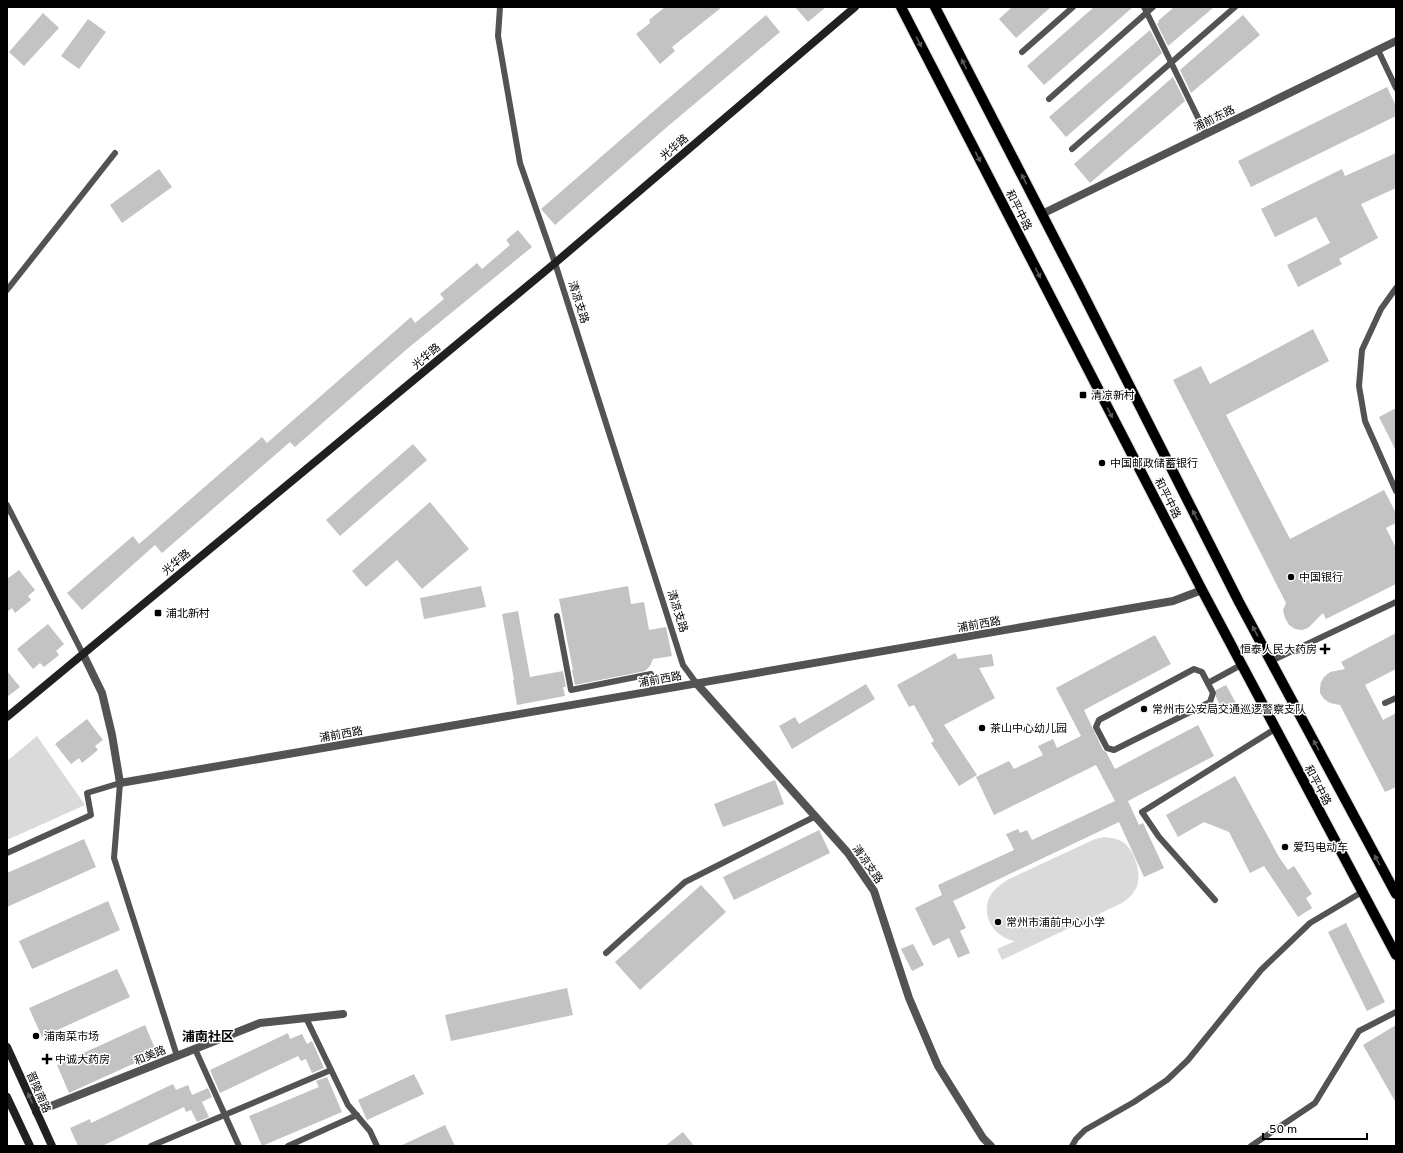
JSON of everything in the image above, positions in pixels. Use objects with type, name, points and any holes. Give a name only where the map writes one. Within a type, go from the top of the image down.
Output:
[{"type":"main road","name":"光华路","points":[[7,717],[555,263],[855,7]]},
{"type":"main road","name":"和平中路","points":[[901,7],[1241,665],[1396,956]]},
{"type":"main road","name":"和平中路","points":[[935,7],[1236,594],[1396,894]]},
{"type":"main road","name":"晋陵南路","points":[[7,1047],[52,1146]]},
{"type":"main road","points":[[7,1097],[30,1146]]},
{"type":"street","name":"浦前东路","points":[[1042,214],[1396,41]]},
{"type":"street","name":"浦前西路","points":[[120,784],[1173,602],[1202,590]]},
{"type":"street","points":[[83,654],[102,694],[112,735],[120,784]]},
{"type":"street","name":"清凉支路","points":[[697,684],[848,853],[874,891],[909,998],[938,1066],[983,1138],[991,1146]]},
{"type":"street","name":"和美路","points":[[36,1112],[260,1023],[343,1014]]},
{"type":"lane","name":"清凉支路","points":[[500,7],[498,36],[520,163],[555,263],[684,665],[697,684]]},
{"type":"lane","points":[[1022,52],[1073,7]]},
{"type":"lane","points":[[1049,99],[1145,10],[1153,7]]},
{"type":"lane","points":[[1072,149],[1236,7]]},
{"type":"lane","points":[[1145,10],[1206,134]]},
{"type":"lane","points":[[1378,50],[1396,88]]},
{"type":"lane","points":[[7,290],[115,153]]},
{"type":"lane","points":[[1396,288],[1381,309],[1362,350],[1359,386],[1365,421],[1396,491]]},
{"type":"lane","points":[[7,504],[83,654]]},
{"type":"lane","points":[[1271,661],[1396,602]]},
{"type":"lane","points":[[557,616],[571,690],[650,674],[653,691]]},
{"type":"lane","points":[[1208,683],[1241,665]]},
{"type":"lane","points":[[1194,669],[1202,672],[1208,683],[1213,693],[1210,702],[1114,750],[1107,748],[1096,727],[1099,720],[1194,669]]},
{"type":"lane","points":[[1385,703],[1396,698]]},
{"type":"lane","points":[[1215,900],[1159,837],[1142,812],[1275,729]]},
{"type":"lane","points":[[7,853],[91,815],[87,793],[120,784],[114,858],[177,1056]]},
{"type":"lane","points":[[606,953],[685,882],[816,816]]},
{"type":"lane","points":[[1072,1146],[1076,1138],[1085,1130],[1134,1102],[1167,1080],[1188,1060],[1261,970],[1310,923],[1362,892]]},
{"type":"lane","points":[[1250,1146],[1315,1103],[1359,1031],[1396,1012]]},
{"type":"lane","points":[[306,1018],[348,1105],[370,1131],[377,1146]]},
{"type":"lane","points":[[194,1049],[239,1146]]},
{"type":"lane","points":[[151,1146],[331,1070]]},
{"type":"lane","points":[[288,1146],[357,1115]]},
{"type":"shaded area","points":[[37,736],[85,805],[7,840],[7,761]]},
{"type":"shaded area","points":[[1105,837],[1121,841],[1126,844],[1134,856],[1138,870],[1138,884],[1132,894],[1122,903],[1002,960],[997,949],[1015,941],[1002,936],[996,931],[989,920],[987,905],[989,898],[993,893],[1007,880],[1095,839]]},
{"type":"building","points":[[665,7],[722,7],[672,47],[675,51],[660,64],[636,34],[650,23],[649,20]]},
{"type":"building","points":[[795,7],[826,7],[808,22]]},
{"type":"building","points":[[1012,7],[1051,7],[1016,38],[999,19]]},
{"type":"building","points":[[1094,7],[1133,7],[1044,85],[1027,66]]},
{"type":"building","points":[[1174,7],[1214,7],[1168,46],[1157,24],[1159,22],[1158,21]]},
{"type":"building","points":[[43,13],[59,28],[24,66],[9,52]]},
{"type":"building","points":[[766,15],[780,32],[667,127],[555,225],[541,209]]},
{"type":"building","points":[[1243,15],[1260,35],[1191,93],[1180,70]]},
{"type":"building","points":[[88,19],[106,32],[79,69],[61,56]]},
{"type":"building","points":[[1150,30],[1162,53],[1066,137],[1049,117]]},
{"type":"building","points":[[1173,77],[1185,101],[1090,183],[1074,164]]},
{"type":"building","points":[[1387,87],[1396,106],[1396,116],[1251,187],[1238,161]]},
{"type":"building","points":[[1396,153],[1396,188],[1361,204],[1378,238],[1339,259],[1342,264],[1298,287],[1287,265],[1330,243],[1316,217],[1275,237],[1261,209],[1342,169],[1345,176]]},
{"type":"building","points":[[159,169],[172,187],[122,223],[110,205]]},
{"type":"building","points":[[518,230],[532,247],[407,349],[295,447],[290,442],[162,553],[155,545],[82,610],[67,593],[133,536],[139,544],[262,437],[267,443],[411,317],[415,323],[444,299],[440,294],[477,263],[482,269],[510,245],[506,240]]},
{"type":"building","points":[[1313,329],[1329,361],[1226,415],[1290,539],[1384,490],[1396,513],[1396,523],[1386,528],[1396,548],[1396,584],[1326,619],[1323,613],[1308,628],[1302,630],[1295,629],[1289,625],[1285,618],[1283,610],[1286,603],[1173,380],[1201,366],[1210,384]]},
{"type":"building","points":[[1396,408],[1396,451],[1379,417]]},
{"type":"building","points":[[413,444],[427,460],[340,536],[326,520]]},
{"type":"building","points":[[430,502],[469,549],[422,589],[397,560],[366,587],[352,571]]},
{"type":"building","points":[[19,570],[35,590],[28,596],[31,600],[15,613],[12,608],[7,612],[7,579]]},
{"type":"building","points":[[481,586],[486,607],[424,619],[420,598]]},
{"type":"building","points":[[628,586],[631,604],[644,602],[649,630],[666,627],[672,656],[653,659],[650,666],[645,671],[575,685],[559,599]]},
{"type":"building","points":[[518,611],[530,677],[563,671],[566,687],[563,687],[565,696],[517,705],[502,614]]},
{"type":"building","points":[[48,624],[64,644],[56,651],[59,655],[44,667],[40,663],[33,669],[17,649]]},
{"type":"building","points":[[1396,633],[1396,669],[1365,685],[1383,720],[1396,713],[1396,787],[1385,792],[1340,705],[1330,703],[1324,699],[1320,693],[1320,688],[1324,677],[1330,672],[1345,669],[1341,662]]},
{"type":"building","points":[[1155,635],[1171,664],[1084,710],[1103,750],[1106,752],[1115,769],[1198,725],[1214,756],[1128,801],[1139,825],[1143,823],[1164,868],[1144,877],[1119,822],[953,901],[966,928],[960,931],[970,953],[958,958],[949,938],[933,946],[915,908],[942,895],[938,885],[1014,850],[1006,834],[1018,829],[1020,833],[1027,830],[1032,840],[1115,801],[1096,765],[994,815],[976,777],[1009,761],[1014,769],[1043,755],[1038,746],[1053,739],[1057,748],[1081,736],[1056,688]]},
{"type":"building","points":[[955,653],[958,659],[992,654],[994,666],[979,668],[995,698],[944,725],[977,775],[959,786],[931,743],[934,741],[914,705],[909,707],[897,685]]},
{"type":"building","points":[[7,671],[20,687],[7,697]]},
{"type":"building","points":[[866,684],[875,699],[792,749],[779,726],[795,717],[799,724]]},
{"type":"building","points":[[1226,685],[1237,705],[1224,712],[1216,697],[1216,690]]},
{"type":"building","points":[[87,719],[103,740],[95,746],[98,750],[82,763],[79,758],[71,764],[55,744]]},
{"type":"building","points":[[1235,776],[1279,857],[1288,870],[1294,866],[1312,894],[1306,898],[1312,908],[1298,917],[1264,866],[1250,873],[1229,832],[1204,822],[1178,837],[1166,815]]},
{"type":"building","points":[[775,780],[784,804],[723,827],[714,804]]},
{"type":"building","points":[[819,830],[830,853],[734,900],[723,877]]},
{"type":"building","points":[[84,839],[96,867],[7,907],[7,873]]},
{"type":"building","points":[[701,885],[726,912],[640,990],[615,962]]},
{"type":"building","points":[[108,901],[120,930],[32,969],[19,941]]},
{"type":"building","points":[[1346,923],[1385,1002],[1367,1011],[1328,932]]},
{"type":"building","points":[[913,944],[924,965],[912,971],[901,949]]},
{"type":"building","points":[[117,969],[130,997],[42,1037],[29,1008]]},
{"type":"building","points":[[567,988],[573,1015],[451,1041],[445,1015]]},
{"type":"building","points":[[145,1025],[157,1053],[69,1093],[57,1065]]},
{"type":"building","points":[[1396,1025],[1396,1103],[1363,1045]]},
{"type":"building","points":[[288,1033],[290,1039],[302,1034],[307,1044],[312,1041],[324,1068],[312,1073],[306,1059],[301,1061],[298,1056],[220,1093],[210,1070]]},
{"type":"building","points":[[414,1074],[424,1094],[367,1120],[358,1100]]},
{"type":"building","points":[[327,1077],[342,1112],[262,1146],[249,1116],[319,1087],[316,1081]]},
{"type":"building","points":[[173,1084],[176,1090],[188,1085],[192,1095],[208,1088],[212,1097],[202,1102],[209,1117],[197,1122],[191,1110],[186,1112],[184,1107],[102,1146],[78,1146],[70,1128],[90,1119],[91,1123]]},
{"type":"building","points":[[445,1125],[455,1146],[400,1146]]},
{"type":"building","points":[[683,1132],[694,1146],[665,1146]]},
{"type":"place","name":"清凉新村","points":[[1083,395]]},
{"type":"place","name":"中国邮政储蓄银行","points":[[1102,463]]},
{"type":"place","name":"中国银行","points":[[1291,577]]},
{"type":"place","name":"浦北新村","points":[[158,613]]},
{"type":"place","name":"恒泰人民大药房","points":[[1325,649]]},
{"type":"place","name":"常州市公安局交通巡逻警察支队","points":[[1144,709]]},
{"type":"place","name":"茶山中心幼儿园","points":[[982,728]]},
{"type":"place","name":"爱玛电动车","points":[[1285,847]]},
{"type":"place","name":"常州市浦前中心小学","points":[[998,922]]},
{"type":"place","name":"浦南菜市场","points":[[36,1036]]},
{"type":"place","name":"中诚大药房","points":[[47,1059]]},
{"type":"district","name":"浦南社区","points":[[208,1036]]}]
